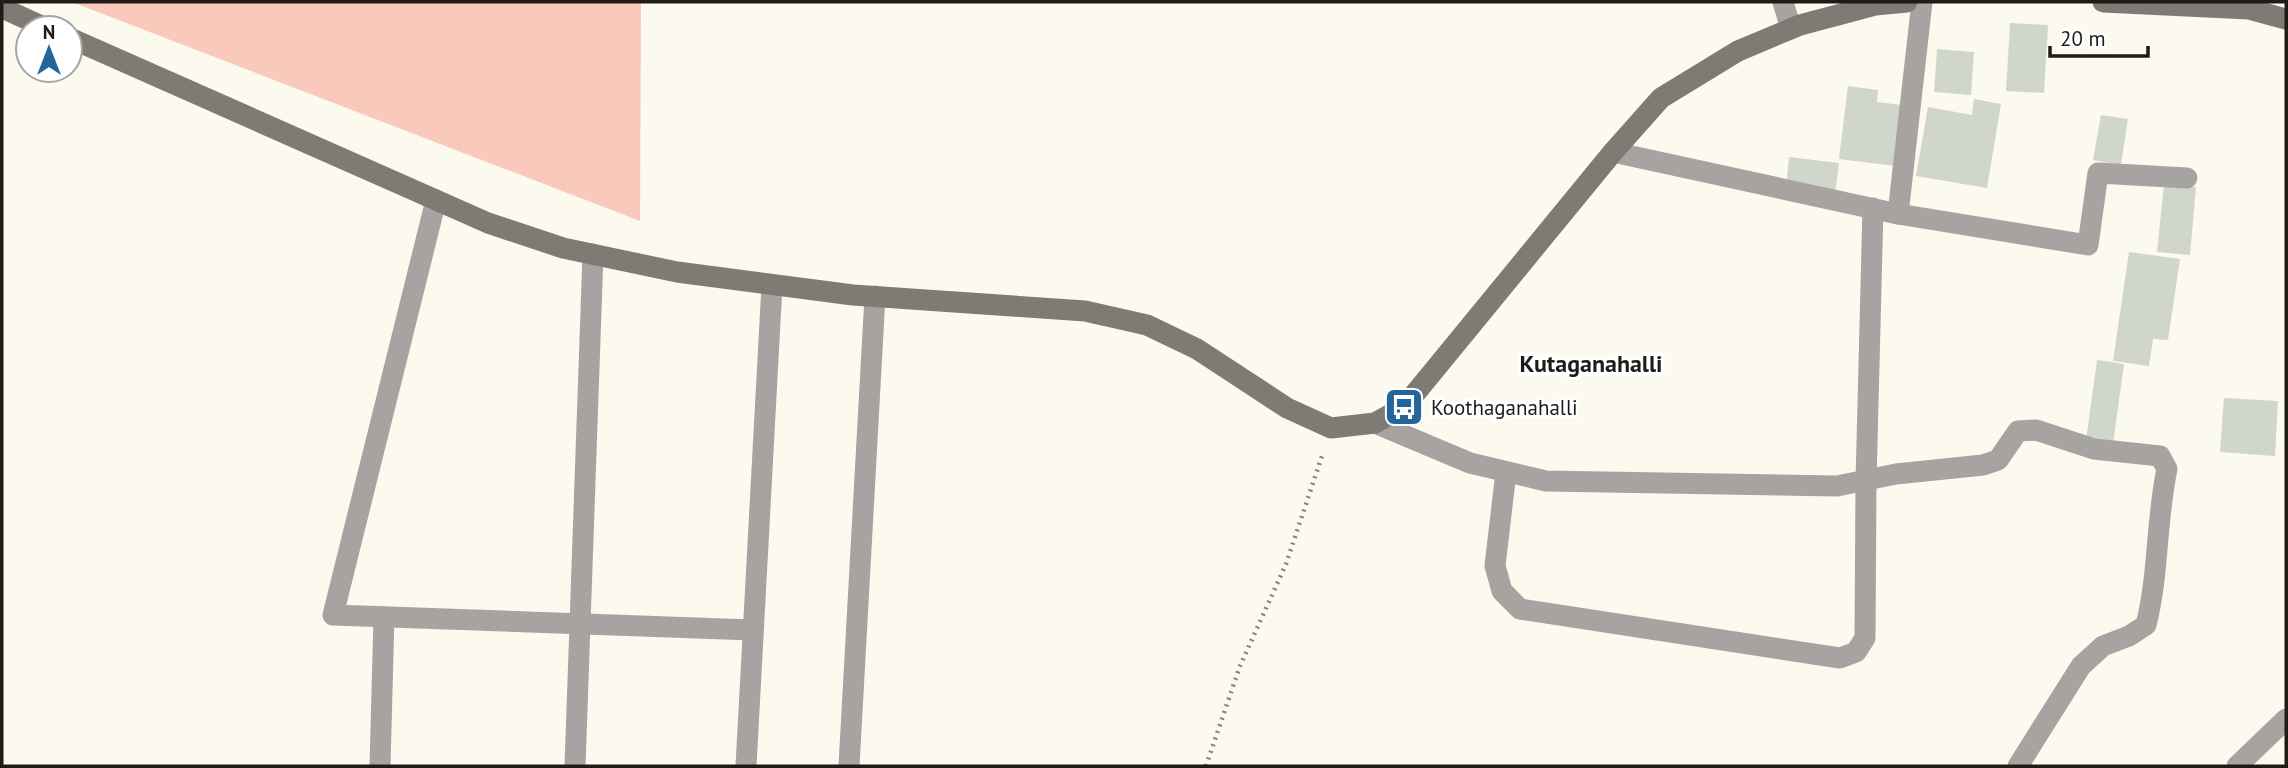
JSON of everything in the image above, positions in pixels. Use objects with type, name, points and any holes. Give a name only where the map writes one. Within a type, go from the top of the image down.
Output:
[{"type":"street","points":[[1783,2],[1791,29]]},
{"type":"street","points":[[84,44],[488,223],[563,248],[677,272],[772,285],[875,296],[1085,311],[1147,325],[1197,349],[1287,408],[1331,428],[1375,423],[1404,407],[1613,152],[1661,98],[1738,51],[1791,29],[1875,5],[1907,2]]},
{"type":"street","points":[[1898,214],[1922,2]]},
{"type":"street","points":[[2103,2],[2249,9],[2286,19]]},
{"type":"street","points":[[1613,152],[1898,214],[2088,245],[2098,173],[2187,178]]},
{"type":"street","points":[[436,200],[333,615],[754,629]]},
{"type":"street","points":[[1506,472],[1495,566],[1502,591],[1520,609],[1840,658],[1856,652],[1865,638],[1873,208]]},
{"type":"street","points":[[575,766],[593,254]]},
{"type":"street","points":[[746,766],[772,285]]},
{"type":"street","points":[[849,766],[875,296]]},
{"type":"street","points":[[1375,423],[1470,463],[1546,481],[1836,486],[1896,474],[1983,465],[1998,460],[2018,431],[2036,430],[2094,449],[2160,456],[2167,469],[2161,497],[2152,602],[2146,625],[2129,636],[2103,646],[2081,666],[2018,766]]},
{"type":"street","points":[[380,766],[384,617]]},
{"type":"street","points":[[2237,766],[2286,719]]},
{"type":"path","points":[[1206,766],[1240,666],[1286,564],[1331,428]]},
{"type":"shaded area","points":[[72,2],[641,2],[640,221]]},
{"type":"building","points":[[2010,23],[2048,25],[2044,93],[2006,91]]},
{"type":"building","points":[[1937,49],[1974,52],[1971,95],[1934,92]]},
{"type":"building","points":[[1848,86],[1878,90],[1877,102],[1902,105],[1895,166],[1839,159]]},
{"type":"building","points":[[1974,99],[2001,104],[1987,188],[1916,176],[1928,107],[1972,115]]},
{"type":"building","points":[[2101,115],[2128,119],[2121,165],[2093,160]]},
{"type":"building","points":[[1789,157],[1839,163],[1835,195],[1786,189]]},
{"type":"building","points":[[2164,184],[2196,187],[2190,255],[2157,252]]},
{"type":"building","points":[[2129,252],[2180,259],[2168,340],[2153,339],[2149,366],[2113,361]]},
{"type":"building","points":[[2097,360],[2124,364],[2113,444],[2086,440]]},
{"type":"building","points":[[2224,398],[2278,401],[2275,456],[2220,452]]},
{"type":"place","name":"Koothaganahalli","points":[[1404,407]]},
{"type":"district","name":"Kutaganahalli","points":[[1591,363]]}]
